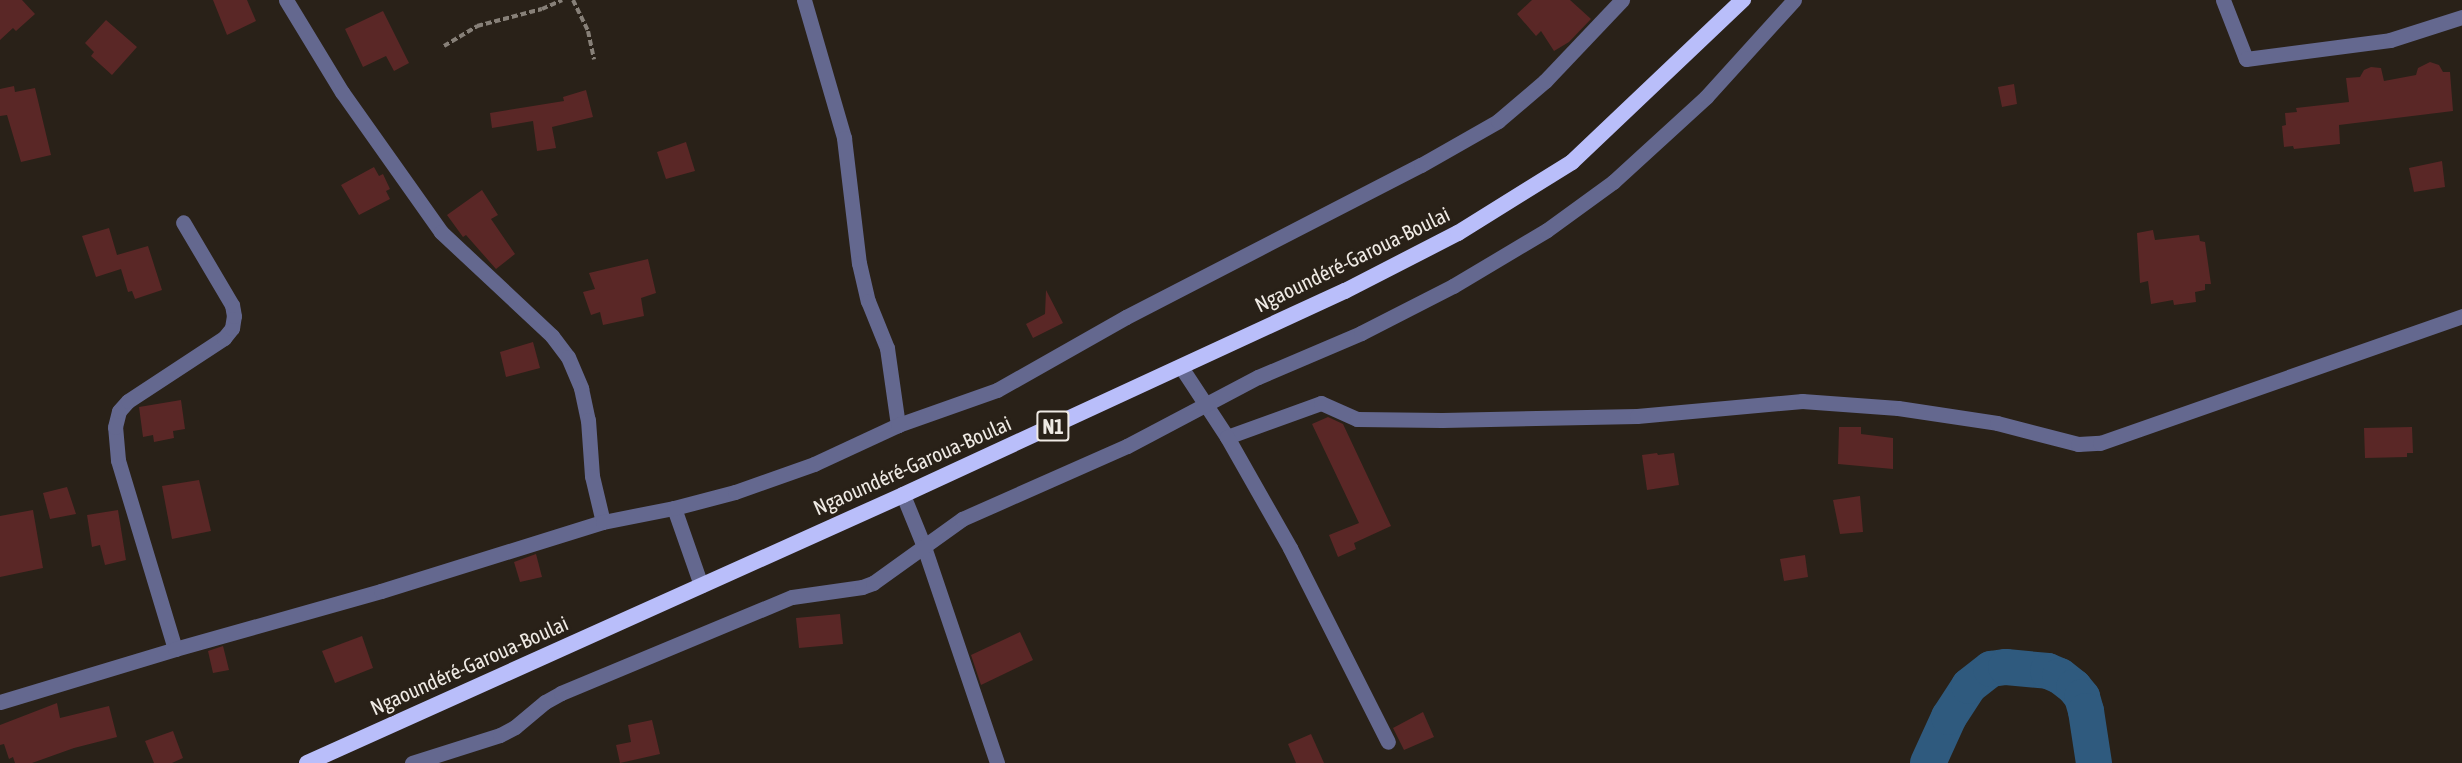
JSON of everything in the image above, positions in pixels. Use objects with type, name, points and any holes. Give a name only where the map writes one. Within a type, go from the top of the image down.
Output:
[{"type":"highway","name":"Ngaoundéré-Garoua-Boulai","points":[[306,763],[903,495],[1345,291],[1458,233],[1572,162],[1743,0]]},
{"type":"street","points":[[286,0],[342,92],[441,232],[552,336],[568,357],[581,388],[592,476],[603,522]]},
{"type":"street","points":[[804,0],[844,138],[859,263],[868,301],[887,348],[898,425]]},
{"type":"street","points":[[0,702],[175,649],[381,591],[603,522],[674,508],[735,492],[814,464],[898,425],[997,390],[1126,317],[1421,165],[1498,121],[1545,81],[1622,0]]},
{"type":"street","points":[[412,763],[500,735],[515,727],[545,702],[561,693],[792,597],[862,587],[873,583],[923,544],[962,519],[1127,446],[1258,377],[1360,333],[1453,286],[1547,230],[1613,182],[1706,97],[1794,0]]},
{"type":"street","points":[[2223,0],[2246,59],[2391,40],[2462,16]]},
{"type":"street","points":[[175,649],[118,460],[115,427],[119,411],[128,400],[224,338],[232,328],[234,316],[232,304],[183,222]]},
{"type":"street","points":[[1227,437],[1321,403],[1357,419],[1442,420],[1637,416],[1802,401],[1898,408],[1997,423],[2078,444],[2100,443],[2462,316]]},
{"type":"street","points":[[1181,367],[1227,437],[1290,548],[1388,742]]},
{"type":"street","points":[[903,495],[923,544],[997,763]]},
{"type":"street","points":[[674,508],[701,585]]},
{"type":"path","points":[[444,46],[477,26],[543,9],[562,0]]},
{"type":"path","points":[[573,0],[588,31],[594,59]]},
{"type":"building","points":[[0,0],[22,0],[35,14],[16,31],[13,28],[0,40]]},
{"type":"building","points":[[213,0],[247,0],[256,21],[227,35]]},
{"type":"building","points":[[1532,0],[1570,0],[1591,19],[1569,42],[1554,51],[1541,31],[1536,36],[1517,14]]},
{"type":"building","points":[[383,11],[409,63],[394,71],[386,56],[363,67],[345,29]]},
{"type":"building","points":[[106,20],[137,47],[112,75],[91,56],[94,52],[85,43]]},
{"type":"building","points":[[2430,62],[2439,65],[2443,72],[2450,72],[2453,111],[2339,125],[2340,144],[2294,149],[2293,146],[2284,147],[2282,126],[2286,125],[2285,113],[2297,112],[2296,108],[2349,102],[2346,78],[2360,77],[2364,70],[2371,67],[2381,68],[2384,81],[2416,75],[2418,68]]},
{"type":"building","points":[[2014,84],[2017,104],[2002,107],[1998,87]]},
{"type":"building","points":[[14,86],[15,92],[35,88],[51,155],[21,162],[7,115],[0,116],[0,89]]},
{"type":"building","points":[[586,90],[593,117],[552,127],[556,148],[537,151],[533,121],[492,128],[490,113],[564,101],[563,97]]},
{"type":"building","points":[[686,142],[695,171],[666,179],[657,152]]},
{"type":"building","points":[[2442,161],[2445,187],[2414,192],[2409,168]]},
{"type":"building","points":[[374,167],[379,176],[383,174],[390,189],[386,191],[390,199],[359,215],[341,185]]},
{"type":"building","points":[[482,190],[498,215],[491,219],[515,254],[496,269],[466,235],[463,237],[447,215]]},
{"type":"building","points":[[109,228],[117,255],[148,246],[162,290],[135,299],[132,291],[128,292],[121,269],[96,277],[82,236]]},
{"type":"building","points":[[2153,230],[2155,240],[2199,235],[2200,241],[2205,242],[2211,284],[2205,284],[2205,290],[2195,292],[2196,302],[2174,305],[2173,300],[2151,304],[2148,281],[2140,283],[2137,233]]},
{"type":"building","points":[[648,259],[656,293],[641,298],[644,316],[603,325],[600,312],[591,315],[583,292],[595,289],[589,273]]},
{"type":"building","points":[[1046,290],[1063,323],[1033,338],[1026,324],[1045,314]]},
{"type":"building","points":[[533,342],[540,368],[506,377],[500,352]]},
{"type":"building","points":[[181,400],[185,429],[173,431],[174,438],[154,442],[153,435],[143,437],[139,407]]},
{"type":"building","points":[[1328,417],[1343,424],[1391,526],[1354,543],[1356,549],[1338,557],[1329,535],[1359,523],[1312,424]]},
{"type":"building","points":[[1839,427],[1861,427],[1861,434],[1893,438],[1893,469],[1838,464]]},
{"type":"building","points":[[2412,427],[2413,453],[2407,453],[2407,457],[2365,458],[2364,428]]},
{"type":"building","points":[[1657,453],[1658,455],[1674,453],[1679,485],[1647,490],[1642,455]]},
{"type":"building","points":[[199,480],[211,531],[172,539],[162,486]]},
{"type":"building","points":[[67,487],[76,514],[50,519],[43,493]]},
{"type":"building","points":[[1860,496],[1863,532],[1840,534],[1833,500]]},
{"type":"building","points":[[33,510],[43,568],[0,577],[0,516]]},
{"type":"building","points":[[118,510],[126,560],[105,565],[100,545],[92,547],[87,515]]},
{"type":"building","points":[[536,554],[542,577],[520,582],[514,562]]},
{"type":"building","points":[[1805,555],[1808,577],[1784,581],[1780,559]]},
{"type":"building","points":[[840,614],[843,644],[799,648],[796,618]]},
{"type":"building","points":[[1020,632],[1033,660],[981,685],[971,655]]},
{"type":"building","points":[[362,636],[373,668],[335,683],[322,651]]},
{"type":"building","points":[[223,646],[229,670],[213,673],[208,651]]},
{"type":"building","points":[[57,703],[60,718],[109,706],[117,737],[74,748],[32,763],[15,763],[13,757],[9,759],[4,744],[0,745],[0,725]]},
{"type":"building","points":[[1423,712],[1434,737],[1404,750],[1393,728]]},
{"type":"building","points":[[652,720],[660,754],[620,763],[616,745],[631,742],[628,725]]},
{"type":"building","points":[[173,731],[183,758],[172,763],[154,763],[145,741]]},
{"type":"building","points":[[1311,734],[1324,763],[1296,763],[1288,744]]},
{"type":"waterway","points":[[1928,763],[1949,717],[1969,686],[1991,669],[2006,667],[2048,671],[2060,676],[2074,687],[2082,697],[2086,711],[2094,763]]}]
